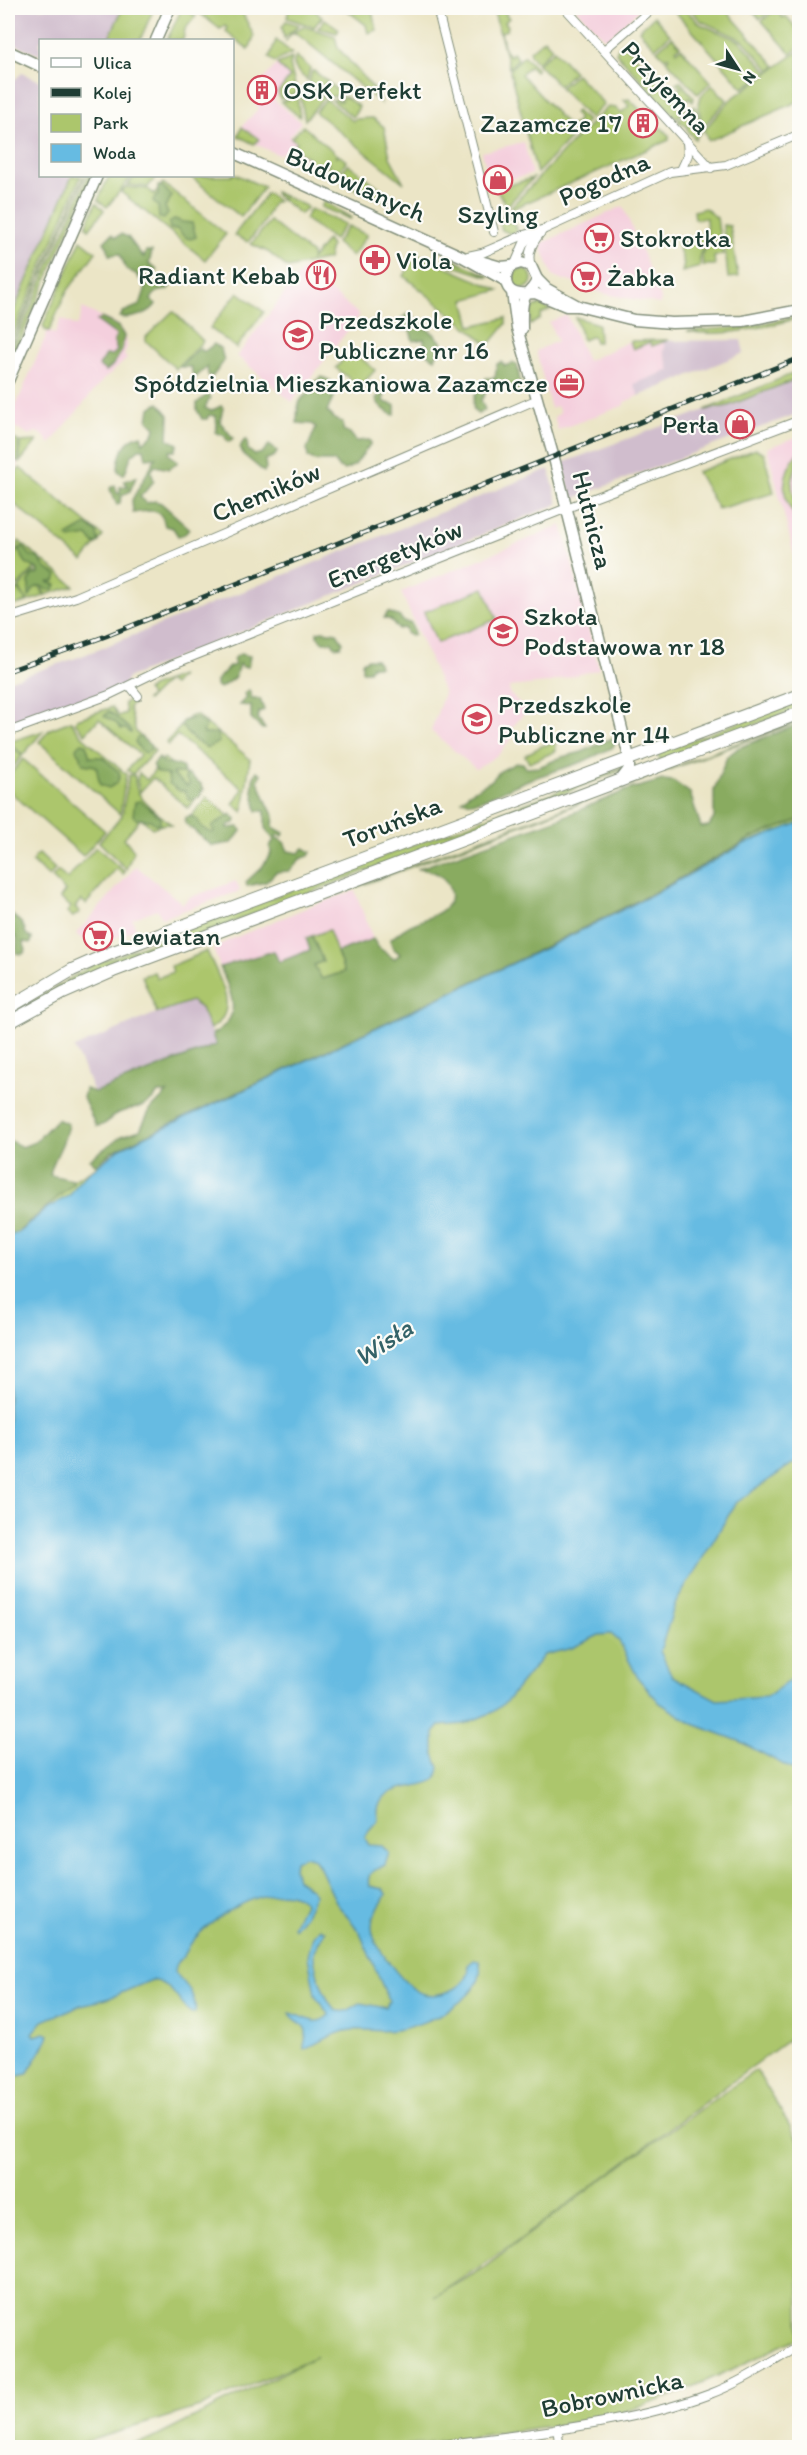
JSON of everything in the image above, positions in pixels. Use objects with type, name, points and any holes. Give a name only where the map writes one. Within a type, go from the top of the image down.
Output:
[{"type":"main road","name":"Toruńska","points":[[8,1008],[72,970],[113,952],[800,695]]},
{"type":"main road","name":"Toruńska","points":[[8,1023],[63,993],[113,972],[800,713]]},
{"type":"street","points":[[156,39],[170,8]]},
{"type":"street","points":[[437,8],[494,232]]},
{"type":"street","name":"Przyjemna","points":[[565,8],[711,168]]},
{"type":"street","points":[[604,50],[653,8]]},
{"type":"street","points":[[8,51],[39,66]]},
{"type":"street","name":"Pogodna","points":[[461,256],[475,256],[545,229],[658,177],[681,170],[711,168],[737,161],[800,134]]},
{"type":"street","name":"Pogodna","points":[[681,170],[688,155],[687,141]]},
{"type":"street","name":"Budowlanych","points":[[234,153],[461,256],[506,281]]},
{"type":"street","points":[[8,381],[97,177]]},
{"type":"street","name":"Pogodna","points":[[531,266],[529,258],[532,244],[545,229]]},
{"type":"street","points":[[533,233],[524,243],[507,272],[506,281],[512,292],[536,293],[566,306],[579,306]]},
{"type":"street","name":"Budowlanych","points":[[461,256],[501,267],[513,265]]},
{"type":"street","points":[[513,265],[525,263],[531,266],[537,279],[547,289],[579,306],[634,320],[688,324],[743,321],[800,310]]},
{"type":"street","points":[[528,293],[534,287],[537,279]]},
{"type":"street","name":"Hutnicza","points":[[512,292],[517,328],[522,338],[567,508],[630,757]]},
{"type":"street","name":"Hutnicza","points":[[522,338],[523,303],[528,293]]},
{"type":"street","name":"Chemików","points":[[8,618],[85,593],[538,399]]},
{"type":"street","name":"Energetyków","points":[[8,732],[109,695],[171,665],[567,508],[800,420]]},
{"type":"street","points":[[130,686],[138,696]]},
{"type":"street","points":[[620,781],[629,769],[630,757]]},
{"type":"street","name":"Bobrownicka","points":[[422,2448],[640,2415],[711,2393],[800,2346]]},
{"type":"street","points":[[557,2428],[560,2448]]},
{"type":"shaded area","points":[[8,8],[123,8],[108,39],[39,39],[39,55],[8,41]]},
{"type":"shaded area","points":[[575,8],[641,8],[608,38],[604,38]]},
{"type":"shaded area","points":[[277,64],[291,77],[274,100],[301,122],[290,136],[297,142],[292,148],[309,158],[306,163],[282,152],[279,155],[238,136],[243,125],[259,108],[255,104],[261,82]]},
{"type":"shaded area","points":[[22,73],[39,81],[39,177],[72,177],[8,324],[8,77],[14,80]]},
{"type":"shaded area","points":[[524,142],[532,174],[490,184],[482,152]]},
{"type":"shaded area","points":[[623,206],[661,298],[660,304],[605,294],[553,276],[540,244]]},
{"type":"shaded area","name":"Przedszkole Publiczne nr 16","points":[[303,269],[360,315],[292,402],[237,356]]},
{"type":"shaded area","points":[[82,308],[119,325],[126,338],[127,347],[124,355],[127,359],[103,380],[50,444],[43,435],[36,432],[29,435],[8,424],[48,331],[55,334],[61,319],[77,326]]},
{"type":"shaded area","points":[[567,315],[587,361],[630,341],[633,349],[650,342],[652,346],[663,342],[666,349],[663,350],[670,370],[635,384],[639,396],[624,402],[625,405],[558,430],[554,417],[560,413],[557,406],[551,409],[536,351],[557,341],[549,322]]},
{"type":"shaded area","points":[[741,340],[744,353],[639,396],[634,384],[670,370],[663,350],[665,349],[663,341]]},
{"type":"shaded area","points":[[799,378],[799,413],[572,499],[562,463],[705,410],[728,406]]},
{"type":"shaded area","points":[[799,436],[799,574],[767,448]]},
{"type":"shaded area","points":[[8,454],[18,462],[18,466],[8,478]]},
{"type":"shaded area","points":[[549,469],[558,504],[129,677],[122,687],[8,727],[8,681],[79,657]]},
{"type":"shaded area","name":"Szkoła Podstawowa nr 18","points":[[562,525],[599,669],[547,683],[509,687],[510,694],[527,710],[511,729],[516,733],[499,754],[476,769],[431,731],[444,693],[401,592]]},
{"type":"shaded area","points":[[136,866],[183,904],[188,898],[236,881],[240,891],[162,918],[157,909],[132,919],[136,929],[92,947],[76,934]]},
{"type":"shaded area","points":[[355,891],[373,939],[337,952],[329,930],[306,938],[310,950],[278,962],[273,951],[220,967],[213,949],[227,941],[311,906]]},
{"type":"shaded area","points":[[187,1000],[196,1002],[201,1008],[217,1045],[94,1092],[74,1048]]},
{"type":"green space","points":[[123,8],[154,8],[140,39],[108,39]]},
{"type":"green space","points":[[182,8],[196,16],[185,29],[183,39],[167,39]]},
{"type":"green space","points":[[199,8],[240,8],[254,36],[249,50],[226,31],[225,26],[220,29],[197,11]]},
{"type":"green space","points":[[289,8],[312,8],[322,17],[314,27],[287,18]]},
{"type":"green space","points":[[344,8],[371,8],[377,30],[368,33],[366,25]]},
{"type":"green space","points":[[493,8],[506,8],[506,15],[509,18],[505,22],[508,26],[507,30],[501,32],[505,51],[510,56],[513,53],[518,59],[509,68]]},
{"type":"green space","points":[[672,8],[684,8],[700,24],[740,41],[768,72],[743,88]]},
{"type":"green space","points":[[689,8],[724,8],[776,66],[770,70],[743,40],[701,21]]},
{"type":"green space","points":[[750,8],[774,8],[760,19]]},
{"type":"green space","points":[[777,8],[782,11],[779,14],[783,18],[786,16],[799,31],[799,47],[791,54],[762,21]]},
{"type":"green space","points":[[654,16],[670,35],[655,48],[639,30]]},
{"type":"green space","points":[[325,19],[339,29],[337,33],[318,28]]},
{"type":"green space","points":[[286,21],[299,25],[284,38],[282,27]]},
{"type":"green space","points":[[303,26],[335,36],[338,48],[378,94],[381,103],[296,33],[291,34]]},
{"type":"green space","points":[[672,37],[680,46],[676,49],[677,51],[681,48],[711,82],[698,94],[666,60],[668,56],[665,58],[657,50]]},
{"type":"green space","points":[[544,39],[552,48],[537,63],[530,55],[530,51]]},
{"type":"green space","points":[[276,40],[292,53],[275,62],[269,58]]},
{"type":"green space","points":[[624,43],[671,96],[681,88],[676,83],[680,81],[694,98],[693,102],[689,98],[682,104],[687,110],[676,118],[616,53]]},
{"type":"green space","points":[[554,50],[574,72],[559,86],[538,64]]},
{"type":"green space","points":[[799,51],[799,101],[708,141],[704,130],[730,100]]},
{"type":"green space","points":[[296,56],[310,68],[307,80],[295,67]]},
{"type":"green space","points":[[524,56],[537,69],[535,71],[530,66],[521,74],[569,127],[578,122],[574,113],[576,111],[587,121],[537,173],[510,72],[511,68]]},
{"type":"green space","points":[[292,58],[290,65],[297,93],[280,99],[278,92],[290,77],[277,64]]},
{"type":"green space","points":[[312,71],[328,82],[317,88],[309,82]]},
{"type":"green space","points":[[576,74],[604,104],[590,119],[560,88]]},
{"type":"green space","points":[[330,84],[342,95],[329,97],[320,90]]},
{"type":"green space","points":[[712,85],[727,100],[703,127],[698,104],[701,96]]},
{"type":"green space","points":[[314,90],[324,97],[305,120],[300,95]]},
{"type":"green space","points":[[297,96],[300,117],[281,102]]},
{"type":"green space","points":[[346,97],[359,107],[353,117],[332,100],[341,101],[341,98]]},
{"type":"green space","points":[[326,99],[353,121],[373,118],[384,127],[390,157],[404,183],[315,112]]},
{"type":"green space","points":[[629,99],[652,121],[648,123],[644,118],[638,122],[639,125],[643,127],[653,122],[659,129],[662,128],[669,136],[669,140],[512,209],[511,207],[608,107],[616,108],[621,113],[629,106],[624,100]]},
{"type":"green space","points":[[695,106],[702,130],[695,139],[687,130],[688,127],[678,121]]},
{"type":"green space","points":[[303,126],[338,155],[336,157],[340,156],[346,161],[341,169],[327,169],[329,164],[324,162],[320,170],[306,164],[309,158],[292,148],[297,142],[291,138]]},
{"type":"green space","points":[[242,127],[259,139],[254,144],[238,136]]},
{"type":"green space","points":[[348,164],[391,196],[387,202],[352,187],[356,178],[349,175],[344,184],[342,183],[342,172]]},
{"type":"green space","points":[[234,173],[264,187],[241,217],[191,177],[234,177]]},
{"type":"green space","points":[[72,177],[81,177],[8,345],[8,324]]},
{"type":"green space","points":[[84,177],[85,177],[8,354]]},
{"type":"green space","points":[[88,177],[92,177],[8,369],[8,360]]},
{"type":"green space","points":[[109,177],[131,177],[107,207],[98,200]]},
{"type":"green space","points":[[134,177],[156,177],[148,187],[128,185]]},
{"type":"green space","points":[[533,178],[507,206],[496,189]]},
{"type":"green space","points":[[163,183],[226,234],[205,260],[121,192],[126,187],[148,189],[154,194]]},
{"type":"green space","points":[[158,186],[162,186],[172,196],[165,207],[168,214],[164,219],[159,218],[158,206],[153,200],[158,195]]},
{"type":"green space","points":[[275,192],[306,206],[307,208],[300,214]]},
{"type":"green space","points":[[267,193],[278,201],[273,203],[262,225],[248,242],[234,235]]},
{"type":"green space","points":[[324,201],[351,218],[321,207]]},
{"type":"green space","points":[[96,203],[104,210],[89,229],[86,226]]},
{"type":"green space","points":[[705,208],[717,218],[720,240],[706,243],[700,254],[700,267],[682,272],[684,264],[677,242],[707,237],[706,218],[695,219],[694,211]]},
{"type":"green space","points":[[310,209],[345,224],[334,240],[305,219]]},
{"type":"green space","points":[[507,210],[512,218],[506,220],[507,223],[512,220],[517,230],[511,234],[502,230],[499,220]]},
{"type":"green space","points":[[175,219],[192,223],[196,237],[188,238],[177,229],[170,229],[169,223]]},
{"type":"green space","points":[[270,221],[312,254],[311,260],[327,240],[331,246],[328,259],[288,268],[268,252],[251,244]]},
{"type":"green space","points":[[723,225],[730,226],[738,277],[728,278]]},
{"type":"green space","points":[[348,226],[367,235],[352,257],[336,243]]},
{"type":"green space","points":[[112,234],[116,237],[121,234],[128,237],[144,257],[146,251],[152,251],[149,264],[157,271],[146,277],[151,284],[160,285],[178,277],[182,280],[182,282],[174,282],[167,290],[155,294],[151,300],[156,304],[149,311],[129,318],[120,317],[123,312],[140,305],[146,287],[136,274],[126,269],[120,254],[109,255],[104,242]]},
{"type":"green space","points":[[81,240],[96,252],[66,293],[49,331],[45,330],[43,325]]},
{"type":"green space","points":[[719,243],[723,254],[714,257],[715,265],[703,265],[702,254],[707,245]]},
{"type":"green space","points":[[416,254],[499,290],[464,300],[471,326],[506,318],[506,324],[489,345],[404,276]]},
{"type":"green space","points":[[452,259],[489,276],[451,265]]},
{"type":"green space","points":[[522,269],[529,272],[532,279],[529,286],[522,289],[515,286],[512,279],[515,272]]},
{"type":"green space","points":[[238,292],[264,312],[236,348],[210,328]]},
{"type":"green space","points":[[542,305],[550,310],[541,314],[540,319],[530,325],[531,311],[535,306]]},
{"type":"green space","points":[[173,311],[203,341],[176,369],[146,341],[146,337]]},
{"type":"green space","points":[[408,314],[421,323],[423,328],[432,332],[444,345],[443,350],[437,353],[435,359],[425,352],[424,339],[413,341],[410,330],[399,327],[399,320]]},
{"type":"green space","points":[[799,316],[799,318],[758,328],[729,332],[687,331],[744,327]]},
{"type":"green space","points":[[575,317],[598,324],[599,342],[595,342],[593,336],[583,340]]},
{"type":"green space","points":[[101,318],[118,326],[124,336],[122,351],[106,371],[99,366],[106,355],[112,355],[117,351],[114,341],[116,335],[97,321]]},
{"type":"green space","points":[[668,340],[652,346],[650,342],[633,349],[630,341]]},
{"type":"green space","points":[[214,344],[221,349],[224,361],[212,377],[208,375],[207,367],[196,377],[193,376],[191,367],[180,367],[197,350],[200,348],[201,351],[205,351]]},
{"type":"green space","points":[[351,350],[375,370],[360,387],[336,368]]},
{"type":"green space","points":[[501,362],[505,366],[517,364],[521,386],[517,392],[512,392],[504,383],[490,386],[481,400],[485,410],[478,414],[474,411],[474,397],[486,378],[495,378],[497,364]]},
{"type":"green space","points":[[799,371],[799,378],[728,406],[705,410]]},
{"type":"green space","points":[[322,377],[331,381],[331,388],[336,393],[327,411],[336,420],[343,422],[343,430],[350,433],[356,441],[369,440],[371,443],[355,465],[345,470],[339,468],[334,461],[315,461],[308,458],[307,449],[316,427],[312,424],[297,423],[300,401],[311,392],[313,383]]},
{"type":"green space","points":[[382,392],[385,394],[383,400],[395,405],[395,415],[387,412],[377,401],[376,399]]},
{"type":"green space","points":[[208,394],[210,397],[205,408],[211,411],[221,406],[223,408],[220,422],[233,438],[231,441],[227,441],[225,436],[215,432],[216,416],[209,415],[207,419],[202,419],[197,410],[197,403]]},
{"type":"green space","points":[[159,403],[169,415],[168,439],[178,444],[175,451],[170,451],[169,454],[178,462],[169,469],[155,466],[151,471],[154,481],[140,497],[147,503],[155,501],[161,503],[189,528],[185,534],[178,536],[173,528],[165,526],[157,512],[133,513],[132,500],[156,457],[146,458],[144,449],[139,449],[131,456],[125,473],[123,475],[118,471],[119,459],[126,444],[141,435],[143,443],[154,433],[155,427],[148,420],[150,408]]},
{"type":"green space","points":[[8,437],[18,441],[18,462],[8,454]]},
{"type":"green space","points":[[245,439],[248,450],[255,455],[262,453],[269,445],[277,451],[275,456],[265,460],[264,472],[244,455],[240,447]]},
{"type":"green space","points":[[37,441],[20,462],[20,442]]},
{"type":"green space","points":[[756,449],[764,453],[774,493],[718,509],[697,472]]},
{"type":"green space","points":[[799,451],[792,485],[799,520],[788,503],[784,486],[788,468]]},
{"type":"green space","points":[[20,468],[103,536],[83,561],[8,499],[8,482]]},
{"type":"green space","points":[[136,477],[130,491],[121,497],[117,505],[111,487],[115,485],[117,493],[120,494],[120,487],[128,486],[124,481]]},
{"type":"green space","points":[[86,525],[96,531],[99,542],[94,544],[88,536],[70,539],[67,536]]},
{"type":"green space","points":[[19,541],[42,560],[18,586],[8,578],[8,575]]},
{"type":"green space","points":[[23,546],[30,555],[40,559],[45,568],[57,575],[55,581],[48,582],[56,585],[54,589],[47,590],[42,586],[38,587],[33,589],[29,597],[29,582],[32,575],[39,574],[39,570],[26,563],[18,550]]},
{"type":"green space","points":[[44,561],[74,586],[45,595],[36,569]]},
{"type":"green space","points":[[34,571],[44,596],[28,601],[19,588]]},
{"type":"green space","points":[[484,588],[497,619],[437,643],[424,612]]},
{"type":"green space","points":[[18,589],[27,602],[8,607],[8,601]]},
{"type":"green space","points":[[388,612],[400,617],[404,622],[411,623],[414,634],[411,636],[406,633],[405,628],[398,629],[391,620],[384,618]]},
{"type":"green space","points":[[317,632],[337,633],[343,642],[341,646],[335,647],[332,642],[323,642],[317,636]]},
{"type":"green space","points":[[240,654],[250,656],[248,667],[242,667],[239,664],[235,677],[220,688],[216,686],[216,681],[229,667],[235,665],[233,659]]},
{"type":"green space","points":[[376,659],[380,666],[372,666],[369,671],[362,671],[362,662]]},
{"type":"green space","points":[[181,676],[173,685],[167,681]]},
{"type":"green space","points":[[167,681],[147,701],[146,700],[150,697],[147,691],[151,687]]},
{"type":"green space","points":[[249,690],[252,699],[260,699],[264,710],[259,712],[258,718],[265,729],[251,719],[251,706],[239,705],[247,697],[244,694]]},
{"type":"green space","points":[[133,699],[133,704],[129,707],[136,732],[155,751],[133,774],[127,770],[140,755],[99,719],[85,734],[75,722],[77,719],[112,707],[118,716],[126,713],[124,703]]},
{"type":"green space","points":[[799,700],[799,708],[660,760],[657,753]]},
{"type":"green space","points":[[109,711],[131,730],[131,733],[121,729],[115,722],[104,716]]},
{"type":"green space","points":[[196,715],[250,759],[243,812],[233,804],[243,789],[177,735],[168,745],[166,743],[189,717]]},
{"type":"green space","points":[[196,718],[206,725],[203,732],[205,734],[217,733],[219,742],[208,748],[189,735],[181,725],[183,721]]},
{"type":"green space","points":[[71,721],[81,735],[126,774],[120,814],[39,742],[50,729]]},
{"type":"green space","points":[[795,723],[666,771],[663,771],[780,727]]},
{"type":"green space","points":[[799,724],[799,820],[751,838],[661,889],[527,956],[113,1151],[96,1165],[90,1159],[122,1136],[140,1130],[150,1110],[167,1093],[158,1093],[146,1104],[121,1112],[96,1126],[83,1098],[85,1089],[95,1092],[216,1045],[212,1034],[229,1020],[233,1004],[220,967],[274,951],[279,962],[310,950],[306,938],[312,936],[323,961],[314,965],[322,979],[344,972],[337,952],[373,939],[378,947],[394,959],[400,954],[393,948],[390,940],[407,927],[441,911],[450,901],[451,894],[448,885],[439,874],[417,869],[558,819],[627,790],[663,780],[673,781],[690,793],[701,827],[709,826],[714,818],[714,790],[727,757],[738,748]]},
{"type":"green space","points":[[43,731],[23,755],[9,742]]},
{"type":"green space","points":[[141,737],[151,746],[150,751],[146,753],[141,751],[135,742]]},
{"type":"green space","points":[[612,738],[615,744],[612,748],[582,762],[528,780],[482,800],[471,802],[462,800],[469,793],[491,781],[500,771],[516,763],[523,763],[526,768],[539,767],[562,757],[582,752]]},
{"type":"green space","points":[[555,742],[556,751],[529,763],[525,755]]},
{"type":"green space","points":[[82,743],[86,744],[90,757],[102,757],[119,772],[117,783],[109,788],[100,785],[96,766],[83,764],[77,752],[76,748]]},
{"type":"green space","points":[[8,744],[22,756],[8,772],[8,757],[11,753],[8,750]]},
{"type":"green space","points":[[159,758],[165,764],[178,765],[183,768],[184,773],[173,773],[173,775],[187,786],[190,784],[185,778],[187,774],[201,784],[200,797],[189,800],[185,791],[178,790],[169,783],[168,775],[161,774],[154,768],[153,765]]},
{"type":"green space","points":[[164,758],[204,789],[188,808],[153,778],[140,792],[137,781],[139,773],[147,780]]},
{"type":"green space","points":[[23,759],[105,831],[83,856],[8,790],[8,777]]},
{"type":"green space","points":[[625,766],[621,770],[504,818],[100,973],[8,1016],[94,964]]},
{"type":"green space","points":[[257,771],[261,774],[258,781],[274,816],[273,827],[284,833],[283,836],[275,837],[284,842],[288,851],[299,853],[304,848],[311,852],[309,856],[300,859],[290,871],[276,872],[266,882],[247,886],[246,882],[262,867],[271,853],[270,846],[274,840],[265,828],[265,811],[257,811],[253,781]]},
{"type":"green space","points":[[658,773],[656,775],[333,896],[333,894]]},
{"type":"green space","points":[[129,775],[135,776],[135,784],[142,798],[172,825],[165,824],[152,828],[141,818],[124,838],[134,851],[126,869],[99,842],[122,816]]},
{"type":"green space","points":[[207,797],[230,817],[212,839],[188,820]]},
{"type":"green space","points":[[140,801],[160,817],[160,824],[155,824],[150,820],[136,819],[133,815],[135,802]]},
{"type":"green space","points":[[231,814],[236,820],[235,823],[228,825],[228,828],[239,827],[241,831],[232,843],[212,846],[185,823],[185,818],[190,816],[197,819],[201,827],[212,833],[214,832],[212,826]]},
{"type":"green space","points":[[799,814],[799,2032],[518,2241],[434,2297],[482,2269],[631,2158],[756,2070],[799,2141],[799,2338],[664,2399],[579,2422],[395,2447],[116,2447],[150,2440],[317,2356],[203,2406],[68,2447],[8,2448],[8,1232],[65,1185],[163,1128],[304,1056]]},
{"type":"green space","points":[[96,847],[125,872],[123,874],[116,869],[86,904],[81,900],[75,907],[80,912],[73,917],[67,912],[71,907],[60,898],[65,891],[52,878],[58,871],[67,879]]},
{"type":"green space","points":[[39,854],[55,869],[49,877],[32,862]]},
{"type":"green space","points":[[9,912],[21,923],[26,934],[32,938],[31,943],[23,942],[26,950],[23,954],[16,953],[17,938],[8,929]]},
{"type":"green space","points":[[329,930],[344,972],[322,979],[314,965],[323,961],[312,936]]},
{"type":"green space","points":[[207,951],[225,993],[225,1013],[220,1022],[210,1029],[201,1008],[191,1001],[157,1013],[142,976],[154,972],[157,978],[173,972],[171,966]]},
{"type":"green space","points":[[57,1119],[68,1124],[50,1175],[73,1180],[73,1184],[8,1241],[8,1140],[22,1147],[35,1142]]},
{"type":"water","name":"Wisła","points":[[799,823],[799,1459],[736,1503],[675,1604],[660,1651],[672,1676],[717,1700],[766,1697],[799,1674],[799,1773],[739,1741],[693,1724],[660,1703],[638,1678],[619,1641],[611,1634],[599,1635],[572,1648],[544,1655],[506,1702],[493,1712],[464,1724],[440,1726],[434,1733],[434,1754],[439,1768],[436,1779],[422,1785],[391,1792],[379,1805],[377,1821],[365,1838],[369,1845],[382,1846],[389,1853],[385,1865],[372,1872],[368,1881],[369,1886],[383,1889],[386,1894],[372,1923],[374,1936],[383,1955],[406,1982],[414,1989],[428,1995],[453,1990],[466,1979],[468,1965],[474,1960],[479,1961],[480,1974],[475,1986],[465,1998],[452,2008],[422,2023],[390,2031],[345,2031],[304,2050],[305,2028],[290,2013],[314,2021],[324,2019],[329,2015],[315,1995],[308,1956],[313,1936],[320,1928],[325,1931],[314,1952],[315,1966],[325,1994],[334,2008],[345,2011],[360,2003],[386,2008],[389,2001],[359,1931],[337,1904],[314,1859],[305,1856],[295,1861],[294,1868],[297,1879],[315,1894],[305,1915],[294,1929],[293,1926],[304,1904],[302,1899],[289,1894],[275,1894],[259,1897],[227,1912],[201,1932],[191,1943],[177,1965],[175,1973],[193,1997],[195,2013],[191,2013],[165,1985],[152,1980],[107,1999],[81,2005],[43,2021],[33,2033],[35,2036],[45,2033],[49,2035],[27,2074],[8,2078],[8,1237],[22,1230],[46,1209],[70,1195],[79,1181],[119,1149],[554,944],[656,893],[746,843]]},
{"type":"railway","points":[[8,671],[106,636],[800,358]]},
{"type":"place","name":"OSK Perfekt","points":[[262,90]]},
{"type":"place","name":"Zazamcze 17","points":[[643,123]]},
{"type":"place","name":"Szyling","points":[[498,180]]},
{"type":"place","name":"Stokrotka","points":[[599,238]]},
{"type":"place","name":"Viola","points":[[375,260]]},
{"type":"place","name":"Radiant Kebab","points":[[321,275]]},
{"type":"place","name":"Żabka","points":[[586,277]]},
{"type":"place","name":"Przedszkole Publiczne nr 16","points":[[298,335]]},
{"type":"place","name":"Spółdzielnia Mieszkaniowa Zazamcze","points":[[569,383]]},
{"type":"place","name":"Perła","points":[[740,424]]},
{"type":"place","name":"Szkoła Podstawowa nr 18","points":[[503,631]]},
{"type":"place","name":"Przedszkole Publiczne nr 14","points":[[477,719]]},
{"type":"place","name":"Lewiatan","points":[[98,936]]}]
